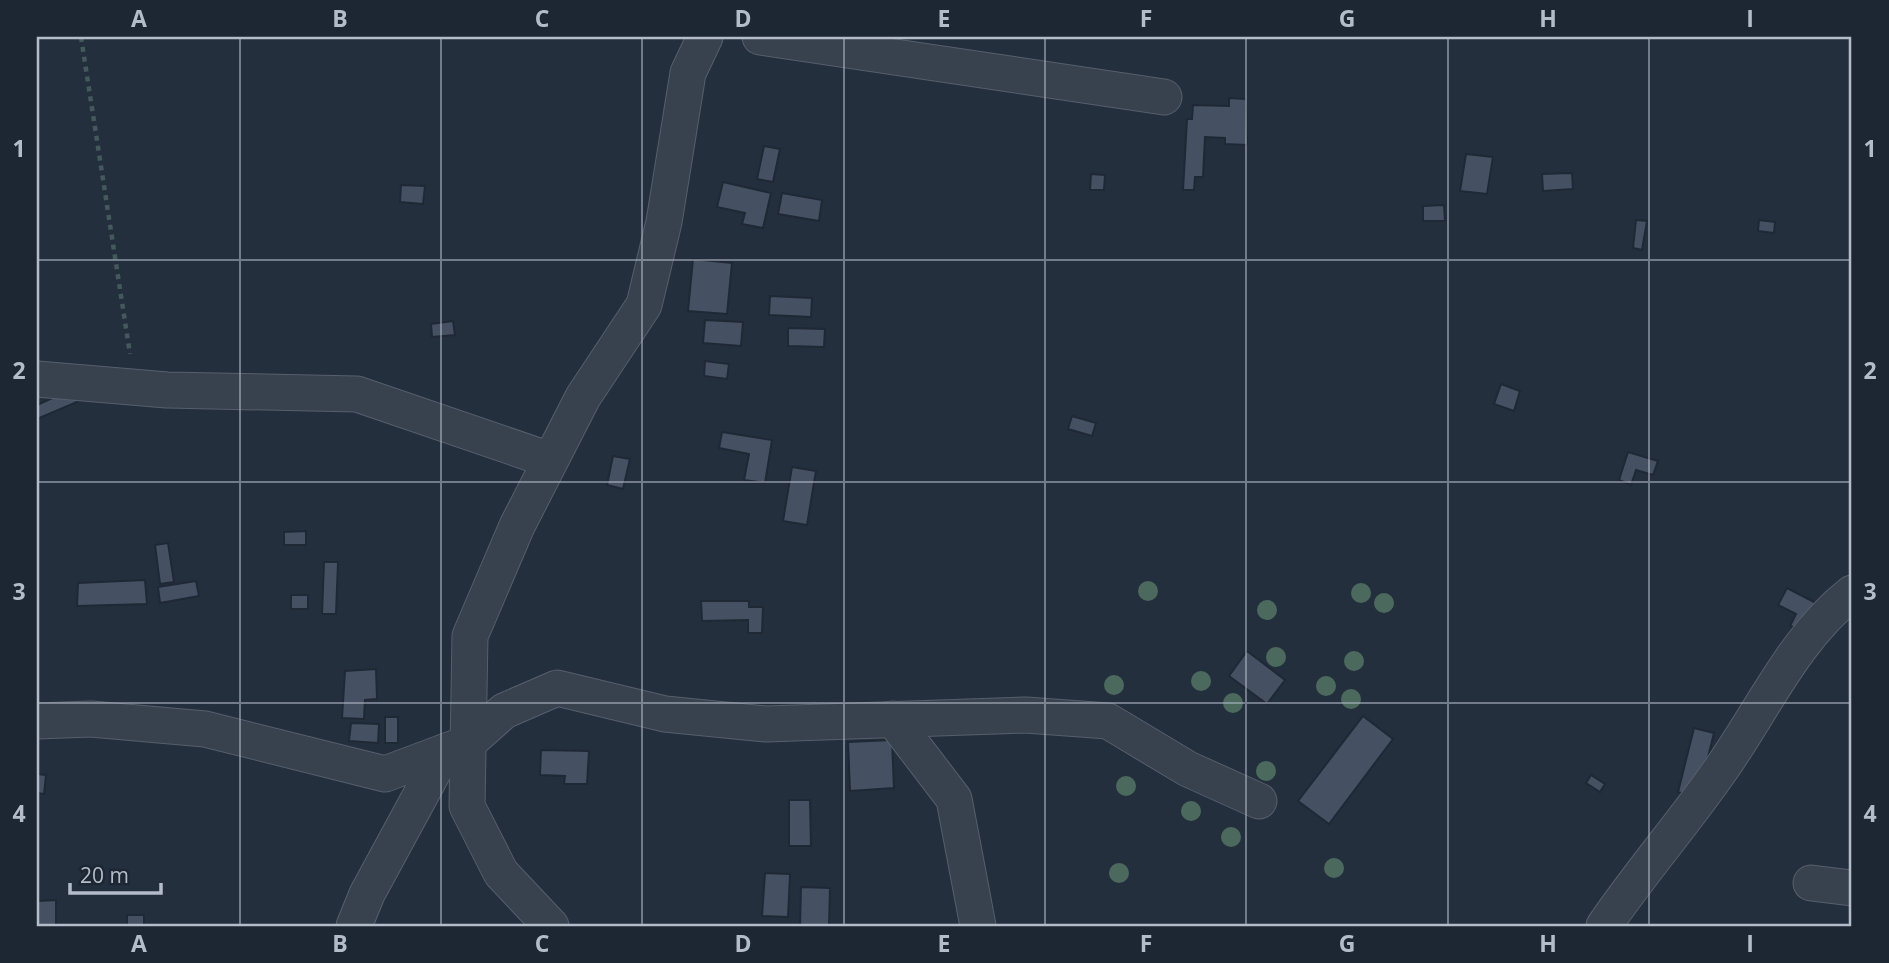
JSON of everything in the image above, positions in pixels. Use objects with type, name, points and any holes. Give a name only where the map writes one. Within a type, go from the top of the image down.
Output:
[{"type":"street","points":[[760,37],[1164,97]]},
{"type":"street","points":[[551,926],[500,873],[467,806],[456,748],[470,636],[517,526],[550,460],[583,397],[643,305],[664,222],[692,44]]},
{"type":"street","points":[[37,379],[167,390],[357,394],[550,460]]},
{"type":"street","points":[[1604,926],[1633,883],[1719,772],[1804,642],[1852,593]]},
{"type":"street","points":[[37,721],[91,719],[205,729],[385,774],[456,748],[504,711],[557,688],[665,714],[766,724],[1026,715],[1108,721],[1188,768],[1259,801]]},
{"type":"street","points":[[893,719],[954,799],[978,926]]},
{"type":"street","points":[[354,926],[367,894],[456,748]]},
{"type":"street","points":[[1811,883],[1852,888]]},
{"type":"path","points":[[81,37],[134,386]]},
{"type":"building","points":[[1229,98],[1246,99],[1247,145],[1225,144],[1225,138],[1205,137],[1203,177],[1195,177],[1194,190],[1183,190],[1187,119],[1192,119],[1193,105],[1229,106]]},
{"type":"building","points":[[764,146],[780,149],[773,182],[757,179]]},
{"type":"building","points":[[1466,154],[1493,157],[1487,194],[1460,191]]},
{"type":"building","points":[[1572,173],[1573,189],[1543,191],[1542,174]]},
{"type":"building","points":[[1091,174],[1105,175],[1104,190],[1090,190]]},
{"type":"building","points":[[723,182],[771,193],[763,228],[742,224],[745,213],[717,207]]},
{"type":"building","points":[[401,185],[425,186],[423,204],[400,202]]},
{"type":"building","points":[[782,193],[822,200],[819,221],[778,214]]},
{"type":"building","points":[[1444,205],[1445,221],[1423,221],[1423,206]]},
{"type":"building","points":[[1636,220],[1647,221],[1642,250],[1633,248]]},
{"type":"building","points":[[1759,220],[1775,222],[1774,233],[1758,231]]},
{"type":"building","points":[[693,259],[732,263],[727,314],[688,311]]},
{"type":"building","points":[[770,296],[812,298],[811,317],[769,315]]},
{"type":"building","points":[[705,320],[743,322],[741,346],[703,343]]},
{"type":"building","points":[[453,321],[455,335],[432,337],[431,324]]},
{"type":"building","points":[[788,328],[825,329],[824,347],[788,346]]},
{"type":"building","points":[[705,361],[729,364],[727,379],[704,376]]},
{"type":"building","points":[[1501,384],[1520,391],[1514,411],[1494,404]]},
{"type":"building","points":[[72,389],[77,402],[37,419],[37,405]]},
{"type":"building","points":[[1072,416],[1096,423],[1092,436],[1068,429]]},
{"type":"building","points":[[722,432],[772,440],[765,483],[744,480],[749,454],[719,448]]},
{"type":"building","points":[[1628,452],[1658,461],[1653,475],[1636,470],[1631,485],[1619,480]]},
{"type":"building","points":[[613,456],[630,459],[623,489],[607,485]]},
{"type":"building","points":[[792,467],[816,471],[807,525],[783,521]]},
{"type":"building","points":[[306,531],[306,545],[284,545],[284,532]]},
{"type":"building","points":[[168,543],[174,582],[160,584],[155,545]]},
{"type":"building","points":[[324,562],[338,562],[336,614],[322,614]]},
{"type":"building","points":[[145,580],[147,604],[77,606],[78,583]]},
{"type":"building","points":[[196,581],[199,596],[160,603],[158,587]]},
{"type":"building","points":[[1787,588],[1816,603],[1802,631],[1790,626],[1796,614],[1778,605]]},
{"type":"building","points":[[291,595],[308,595],[308,609],[291,609]]},
{"type":"building","points":[[701,601],[749,601],[749,607],[763,607],[762,633],[748,633],[748,620],[702,621]]},
{"type":"building","points":[[1247,651],[1285,680],[1267,704],[1229,676]]},
{"type":"building","points":[[376,669],[377,699],[365,700],[364,719],[342,718],[345,671]]},
{"type":"building","points":[[1363,716],[1393,739],[1329,824],[1298,801]]},
{"type":"building","points":[[385,717],[398,717],[398,743],[385,743]]},
{"type":"building","points":[[351,723],[379,724],[378,743],[349,741]]},
{"type":"building","points":[[1694,728],[1714,733],[1698,798],[1678,792]]},
{"type":"building","points":[[892,740],[894,788],[850,791],[848,742]]},
{"type":"building","points":[[541,750],[589,751],[587,784],[564,784],[565,776],[540,775]]},
{"type":"building","points":[[37,774],[46,775],[44,794],[37,793]]},
{"type":"building","points":[[1591,775],[1605,784],[1600,792],[1586,783]]},
{"type":"building","points":[[789,800],[810,800],[811,846],[789,846]]},
{"type":"building","points":[[765,873],[790,874],[788,917],[762,916]]},
{"type":"building","points":[[801,887],[830,888],[829,926],[800,926]]},
{"type":"building","points":[[56,900],[56,926],[38,926],[38,901]]},
{"type":"building","points":[[127,915],[144,915],[144,926],[127,926]]}]
